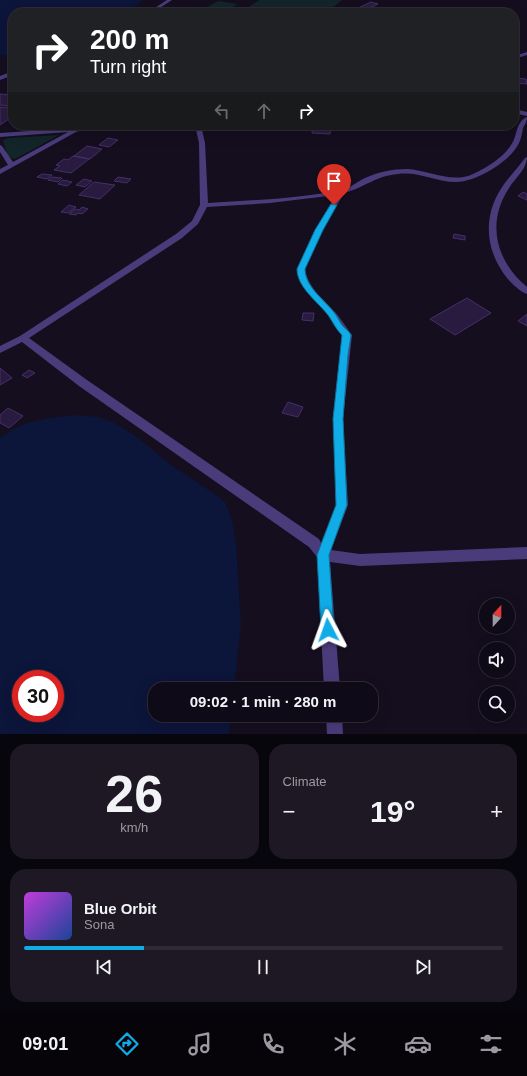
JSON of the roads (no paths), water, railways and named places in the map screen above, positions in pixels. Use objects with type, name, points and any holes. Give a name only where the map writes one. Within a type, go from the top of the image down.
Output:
[{"type":"street","points":[[157,8],[170,0]]},
{"type":"street","points":[[519,130],[520,126],[527,119]]},
{"type":"street","points":[[0,135],[76,130]]},
{"type":"street","points":[[0,172],[76,130]]},
{"type":"street","points":[[0,350],[23,338],[189,228],[195,222],[204,205],[202,143],[199,130]]},
{"type":"street","points":[[204,205],[270,201],[341,192],[351,190],[371,178],[398,172],[416,172],[451,180],[471,178],[484,171],[514,148],[519,130]]},
{"type":"street","points":[[0,146],[11,165]]},
{"type":"street","points":[[527,159],[510,180],[501,196],[494,216],[492,230],[493,244],[498,258],[509,275],[527,291]]},
{"type":"street","points":[[332,682],[323,555],[342,505],[338,419],[343,355],[347,335],[338,326],[335,318],[315,297],[301,276],[301,269],[319,230],[341,192]]},
{"type":"street","points":[[23,338],[82,383],[314,543],[323,555],[360,560],[527,553]]},
{"type":"street","points":[[334,722],[335,734]]},
{"type":"water","points":[[0,0],[143,0],[132,8],[8,8],[8,56],[0,55]]},
{"type":"water","points":[[78,415],[98,417],[115,423],[138,438],[171,465],[225,502],[232,521],[236,544],[241,624],[235,682],[148,682],[148,722],[230,722],[229,734],[0,734],[0,438],[18,427],[37,420]]}]
